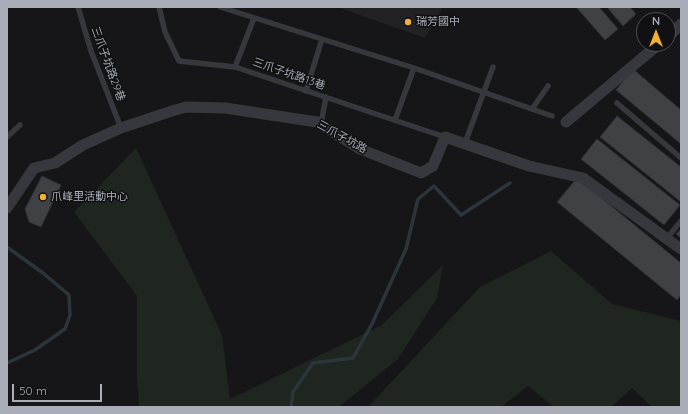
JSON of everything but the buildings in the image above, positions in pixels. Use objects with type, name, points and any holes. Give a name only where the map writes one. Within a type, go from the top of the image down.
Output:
[{"type":"street","points":[[566,122],[649,52]]},
{"type":"street","name":"三爪子坑路","points":[[7,208],[34,168],[56,162],[84,145],[121,128],[186,107],[225,108],[317,122],[360,149],[421,173],[433,166],[445,137]]},
{"type":"street","points":[[445,137],[529,166],[583,178],[681,249]]},
{"type":"lane","name":"三爪子坑路29巷","points":[[78,7],[90,51],[121,128]]},
{"type":"lane","name":"三爪子坑路13巷","points":[[159,7],[165,32],[179,60],[235,67],[445,137]]},
{"type":"lane","points":[[220,7],[414,68],[552,116]]},
{"type":"lane","points":[[235,67],[254,18]]},
{"type":"lane","points":[[306,91],[322,39]]},
{"type":"lane","points":[[464,144],[493,67]]},
{"type":"lane","points":[[395,120],[414,68]]},
{"type":"lane","points":[[532,109],[548,86]]},
{"type":"lane","points":[[321,124],[326,97]]},
{"type":"lane","points":[[617,103],[681,158]]},
{"type":"lane","points":[[7,137],[20,125]]},
{"type":"lane","points":[[667,238],[681,221]]},
{"type":"shaded area","name":"瑞芳國中","points":[[337,7],[443,7],[425,38]]},
{"type":"shaded area","points":[[136,148],[222,335],[230,399],[382,325],[443,265],[437,298],[398,359],[339,407],[139,407],[137,378],[137,296],[74,212]]},
{"type":"shaded area","points":[[551,251],[612,304],[681,321],[681,407],[652,407],[632,388],[611,407],[554,407],[528,386],[501,407],[368,407],[480,287]]},
{"type":"waterway","points":[[291,407],[293,392],[313,363],[353,358],[372,324],[406,249],[418,199],[434,186],[461,215],[510,183]]},
{"type":"waterway","points":[[7,247],[43,273],[69,295],[70,315],[65,329],[35,350],[7,363]]},
{"type":"place","name":"瑞芳國中","points":[[408,22]]},
{"type":"place","name":"爪峰里活動中心","points":[[43,197]]}]
